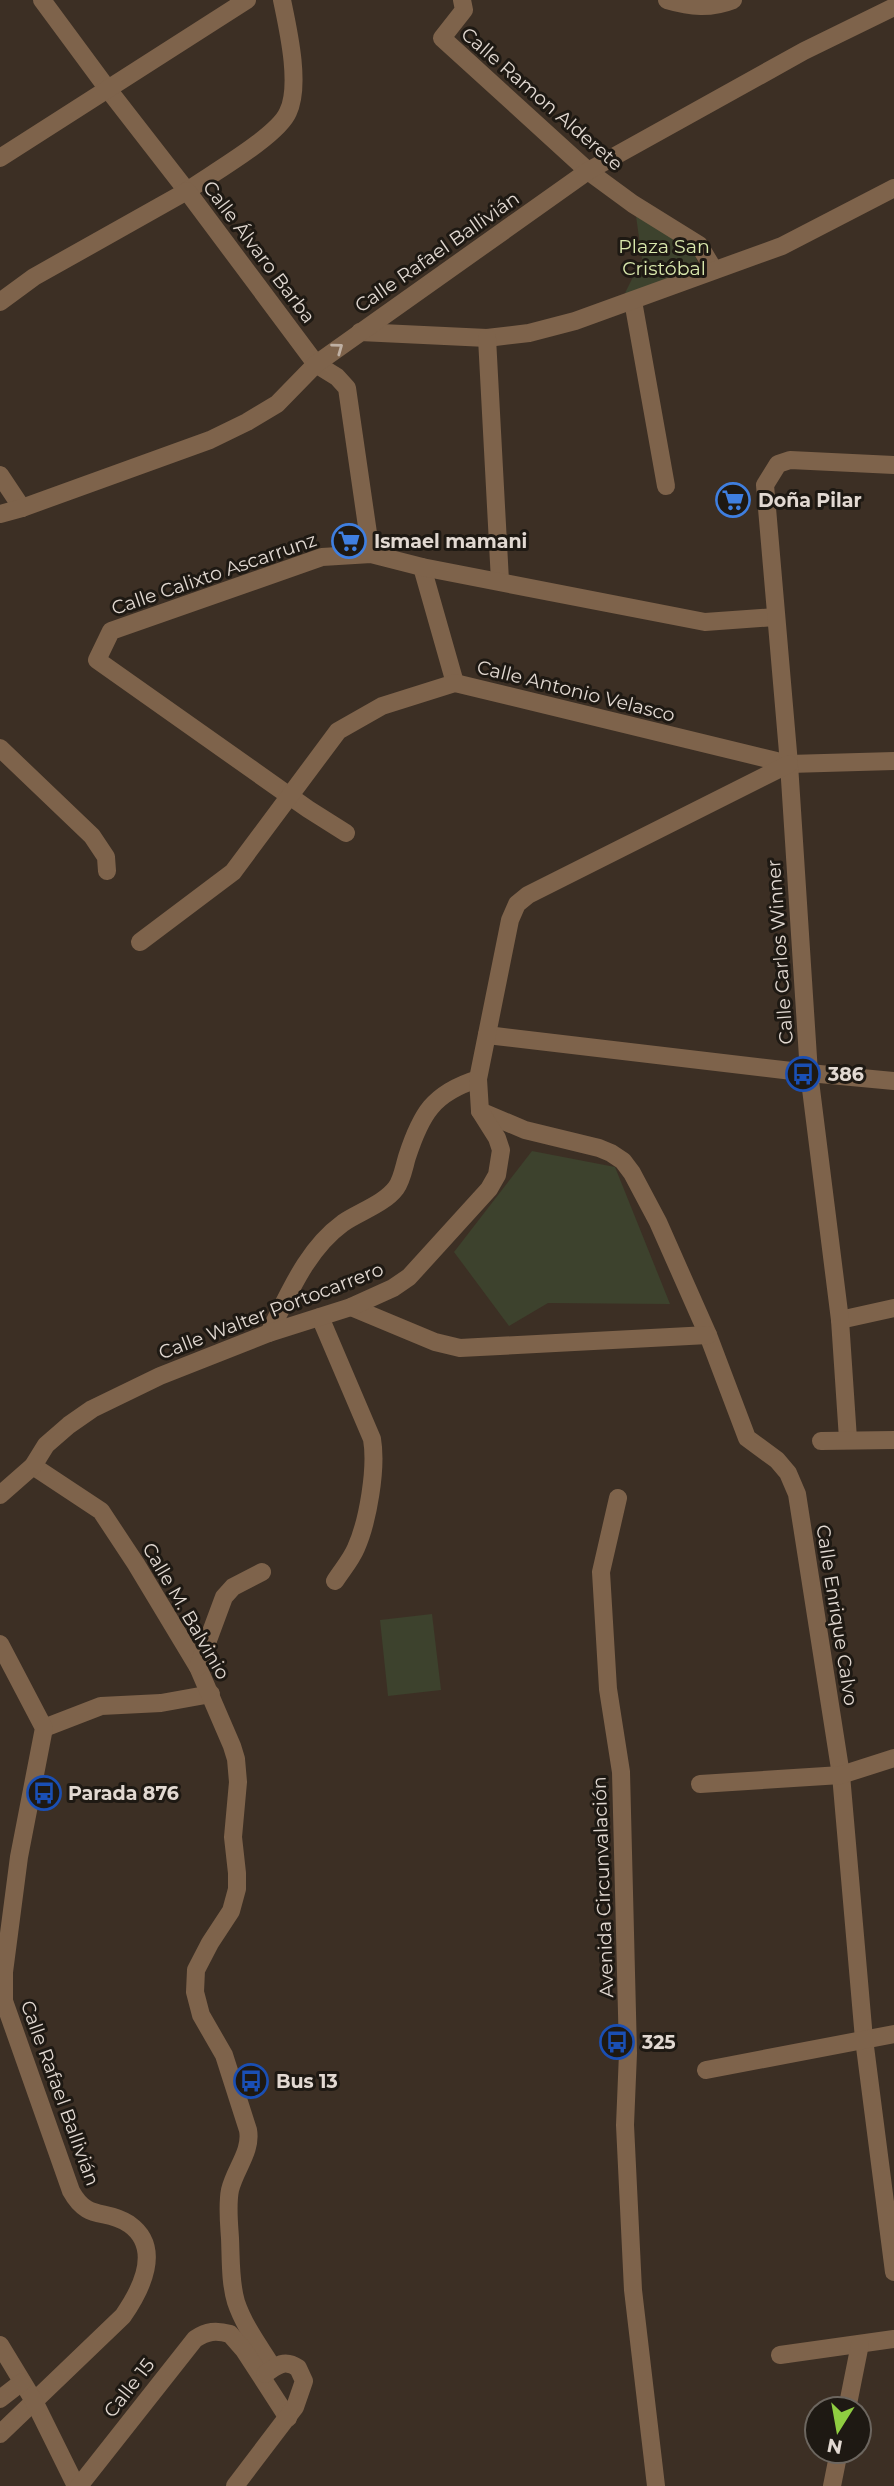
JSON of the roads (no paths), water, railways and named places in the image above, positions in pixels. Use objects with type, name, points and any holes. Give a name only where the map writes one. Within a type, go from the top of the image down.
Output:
[{"type":"street","name":"Calle Álvaro Barba","points":[[43,0],[316,364],[337,377],[347,388],[371,554]]},
{"type":"street","points":[[0,158],[247,0]]},
{"type":"street","points":[[0,302],[34,277],[187,191],[273,131],[287,115],[292,102],[292,64],[282,0]]},
{"type":"street","name":"Calle Ramon Alderete","points":[[462,0],[464,10],[442,38],[588,171],[633,204],[699,245],[714,270]]},
{"type":"street","points":[[667,0],[688,6],[713,7],[733,0]]},
{"type":"street","name":"Calle Rafael Ballivián","points":[[0,514],[209,440],[247,422],[277,404],[316,364],[360,331],[588,171],[804,51],[894,7]]},
{"type":"street","points":[[360,331],[487,338],[529,334],[634,301],[782,246],[894,188]]},
{"type":"street","points":[[634,301],[666,486]]},
{"type":"street","points":[[487,338],[500,581]]},
{"type":"street","name":"Calle Carlos Winner","points":[[848,1439],[840,1320],[809,1073],[789,764],[765,485],[778,464],[790,460],[894,465]]},
{"type":"street","points":[[0,475],[22,508]]},
{"type":"street","name":"Calle Calixto Ascarrunz","points":[[346,833],[97,660],[111,631],[322,557],[371,554],[705,622],[775,617]]},
{"type":"street","points":[[422,566],[455,683]]},
{"type":"street","name":"Calle Antonio Velasco","points":[[140,942],[233,872],[338,731],[382,706],[455,683],[789,764],[894,761]]},
{"type":"street","points":[[0,748],[92,836],[106,857],[107,870]]},
{"type":"street","name":"Calle Walter Portocarrero","points":[[0,1495],[33,1466],[46,1445],[92,1409],[160,1376],[269,1333],[351,1307],[393,1288],[409,1277],[489,1189],[497,1175],[501,1150],[497,1138],[480,1111],[478,1079],[510,920],[517,904],[528,895],[789,764]]},
{"type":"street","points":[[487,1035],[894,1081]]},
{"type":"street","points":[[269,1333],[307,1260],[320,1243],[397,1187],[418,1128],[435,1101],[456,1086],[478,1079]]},
{"type":"street","name":"Calle Enrique Calvo","points":[[480,1111],[525,1130],[599,1148],[623,1161],[658,1222],[708,1335],[747,1438],[777,1460],[788,1474],[797,1494],[841,1775],[864,2039],[894,2272]]},
{"type":"street","points":[[351,1307],[435,1342],[460,1348],[708,1335]]},
{"type":"street","points":[[840,1320],[894,1308]]},
{"type":"street","points":[[320,1317],[372,1439],[374,1454],[361,1535],[355,1551],[335,1581]]},
{"type":"street","points":[[821,1441],[894,1440]]},
{"type":"street","name":"Calle M. Balvinio","points":[[33,1466],[101,1511],[198,1667],[236,1759],[238,1782],[233,1837],[237,1873],[231,1911],[196,1970],[195,1992],[201,2015],[224,2055],[250,2139],[229,2194],[232,2276],[242,2317],[267,2373]]},
{"type":"street","name":"Avenida Circunvalación","points":[[618,1497],[601,1572],[608,1689],[621,1772],[628,2053],[625,2125],[633,2290],[656,2486]]},
{"type":"street","points":[[198,1667],[224,1597],[233,1587],[262,1572]]},
{"type":"street","points":[[0,1644],[44,1728],[101,1706],[161,1703],[211,1694]]},
{"type":"street","name":"Calle Rafael Ballivián","points":[[0,2434],[123,2316],[137,2295],[146,2266],[142,2237],[129,2224],[114,2217],[85,2210],[71,2191],[5,2009],[4,1972],[19,1857],[44,1728]]},
{"type":"street","points":[[700,1784],[841,1775],[894,1758]]},
{"type":"street","points":[[706,2070],[894,2034]]},
{"type":"street","name":"Calle 15","points":[[77,2486],[195,2339],[204,2333],[222,2331],[230,2334],[267,2373]]},
{"type":"street","points":[[780,2355],[894,2339]]},
{"type":"street","points":[[850,2395],[860,2344]]},
{"type":"street","points":[[0,2345],[34,2401],[77,2486]]},
{"type":"street","points":[[235,2486],[288,2418],[295,2407],[303,2381],[302,2374],[292,2364],[285,2363],[267,2373],[288,2418]]},
{"type":"street","points":[[0,2399],[22,2382]]},
{"type":"street","points":[[832,2486],[836,2465]]},
{"type":"place","name":"Doña Pilar","points":[[733,500]]},
{"type":"place","name":"Ismael mamani","points":[[349,541]]},
{"type":"place","name":"386","points":[[803,1074]]},
{"type":"place","name":"Parada 876","points":[[44,1793]]},
{"type":"place","name":"325","points":[[617,2042]]},
{"type":"place","name":"Bus 13","points":[[251,2081]]},
{"type":"park label","name":"Plaza San Cristóbal","points":[[664,257]]}]
